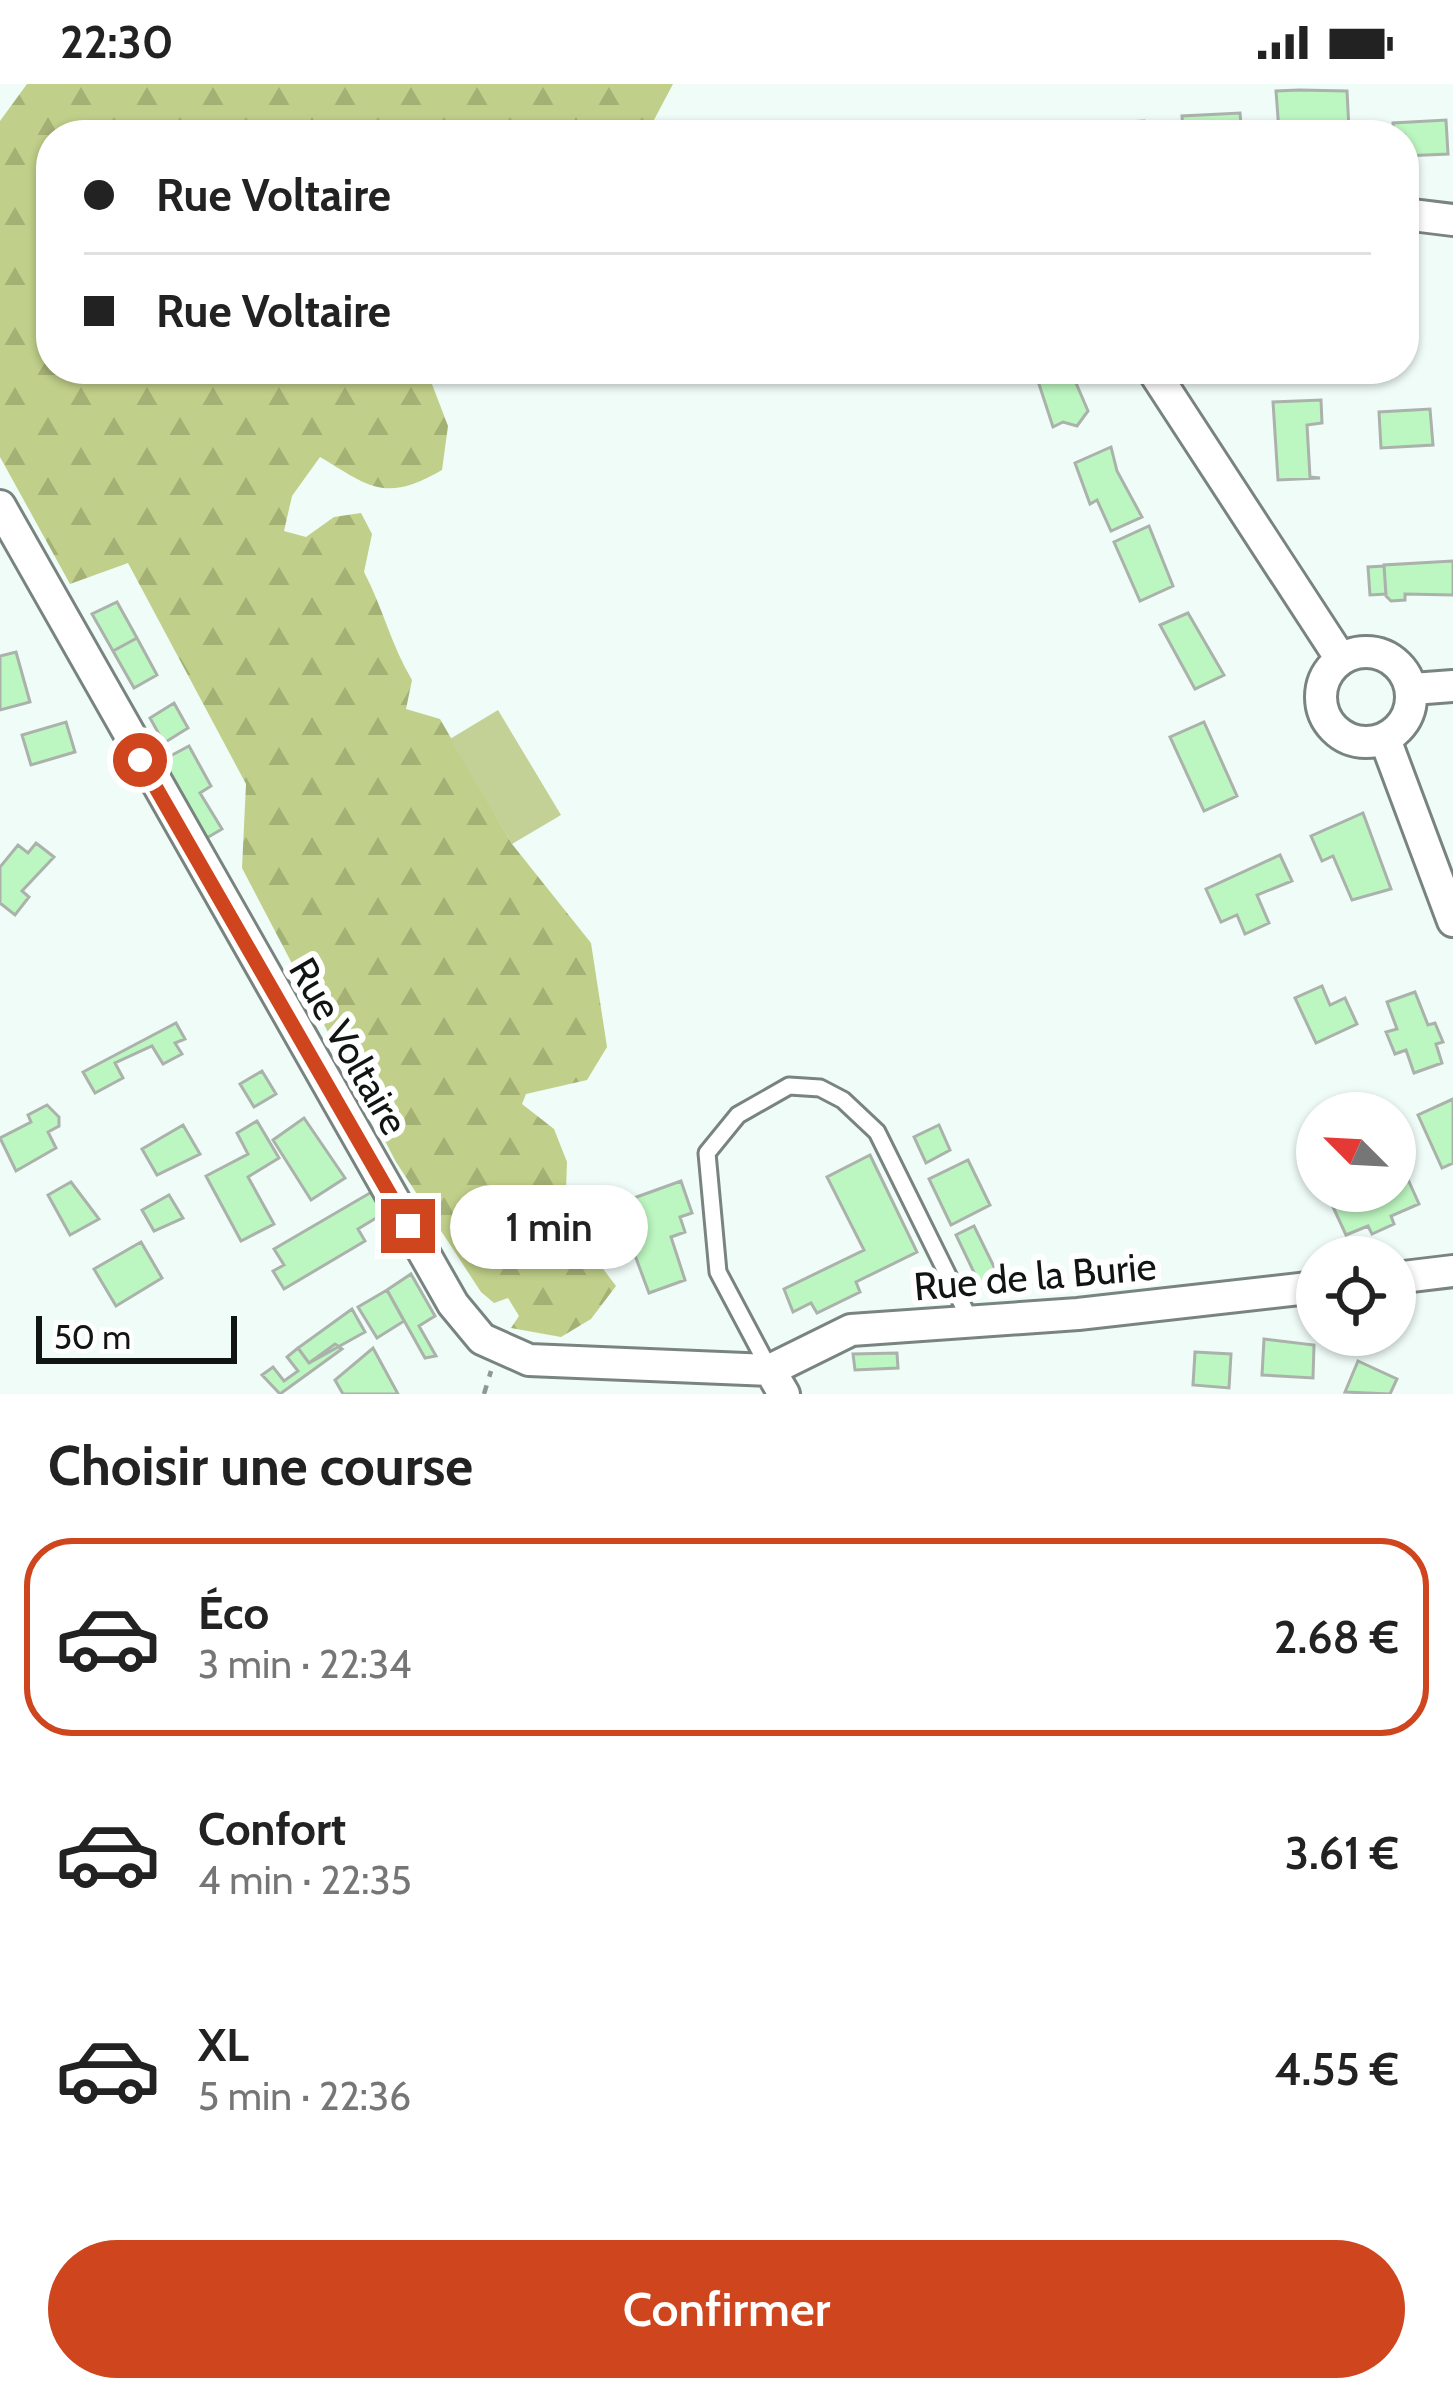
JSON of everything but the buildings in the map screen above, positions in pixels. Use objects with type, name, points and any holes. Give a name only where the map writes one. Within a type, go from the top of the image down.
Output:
[{"type":"street","points":[[1419,216],[1453,220]]},
{"type":"street","points":[[1162,384],[1339,656]]},
{"type":"street","name":"Rue Voltaire","points":[[0,506],[429,1264],[482,1339],[529,1360],[777,1382]]},
{"type":"street","points":[[1385,652],[1413,689],[1407,719],[1385,740],[1350,740],[1324,718],[1320,684],[1339,656],[1385,652]]},
{"type":"street","points":[[1413,689],[1453,686]]},
{"type":"street","points":[[1385,740],[1453,921]]},
{"type":"street","points":[[1416,1275],[1453,1271]]},
{"type":"street","name":"Rue de la Burie","points":[[777,1382],[851,1330],[1296,1288]]},
{"type":"lane","points":[[777,1382],[718,1272],[706,1154],[738,1115],[789,1086],[820,1088],[843,1100],[877,1132],[971,1322]]},
{"type":"green space","points":[[27,84],[673,84],[654,120],[36,120],[36,384],[432,384],[448,426],[442,470],[406,486],[378,487],[320,457],[292,496],[284,531],[306,537],[334,517],[361,513],[372,534],[364,572],[412,680],[406,709],[440,719],[512,844],[591,943],[607,1047],[587,1080],[526,1094],[522,1104],[554,1129],[567,1162],[565,1218],[616,1286],[591,1319],[561,1337],[511,1328],[519,1316],[508,1298],[494,1303],[481,1292],[396,1162],[242,868],[246,784],[128,563],[70,584],[0,457],[0,121]]},
{"type":"green space","points":[[498,710],[561,815],[512,844],[450,739]]},
{"type":"route","points":[[140,760],[408,1226]]}]
